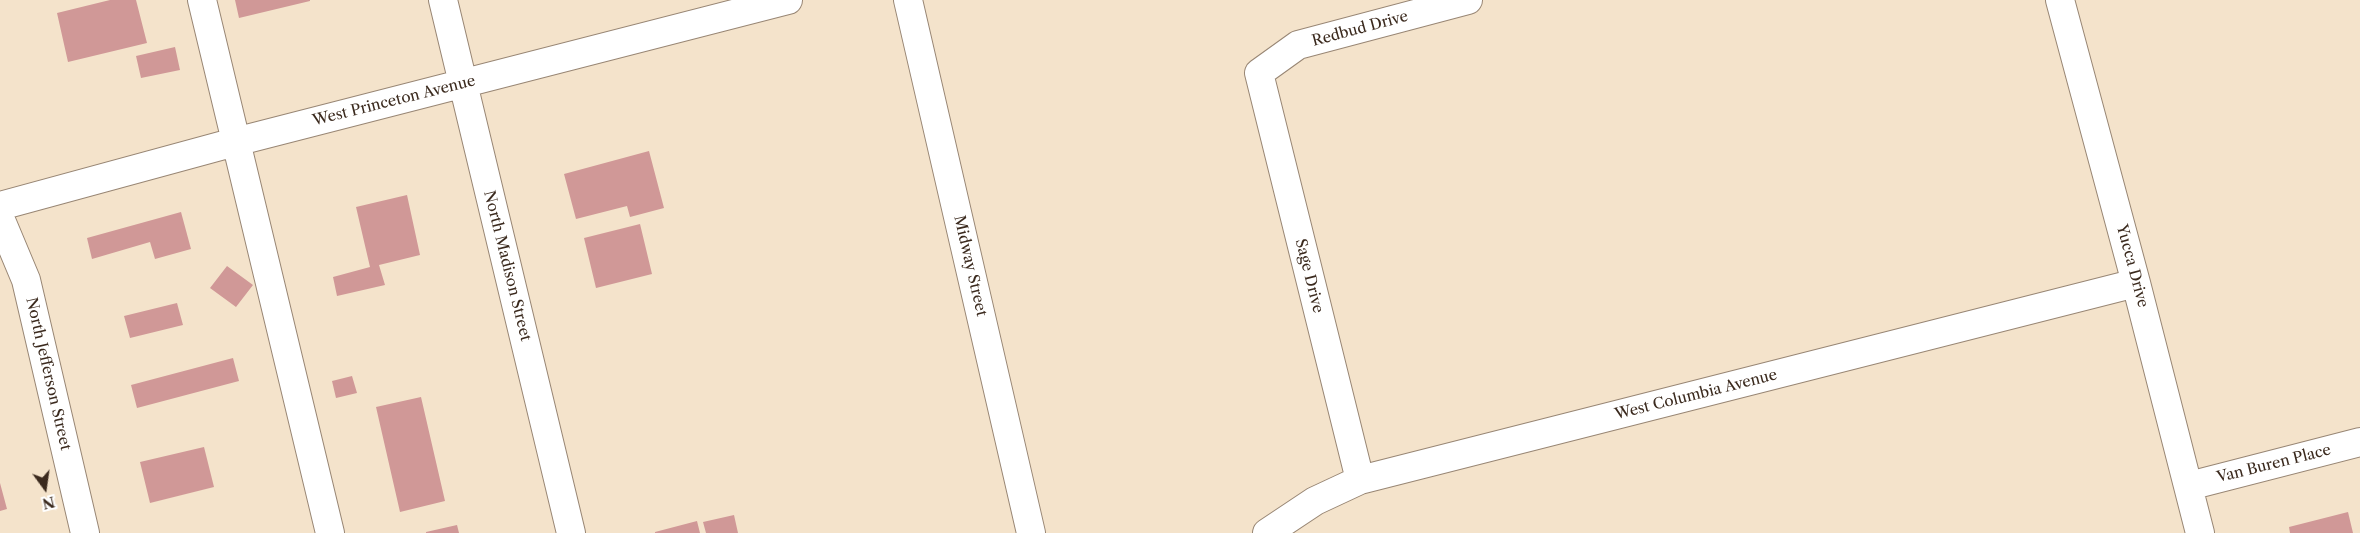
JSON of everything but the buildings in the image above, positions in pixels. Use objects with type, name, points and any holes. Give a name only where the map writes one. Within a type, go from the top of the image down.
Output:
[{"type":"street","points":[[202,0],[330,533]]},
{"type":"street","name":"North Madison Street","points":[[443,0],[571,533]]},
{"type":"street","name":"West Princeton Avenue","points":[[0,206],[235,142],[788,0]]},
{"type":"street","name":"Midway Street","points":[[908,0],[1031,533]]},
{"type":"street","name":"Redbud Drive","points":[[1259,73],[1298,45],[1468,0]]},
{"type":"street","name":"Yucca Drive","points":[[2060,0],[2136,283],[2200,533]]},
{"type":"street","name":"Sage Drive","points":[[1259,73],[1360,480]]},
{"type":"street","name":"North Jefferson Street","points":[[0,218],[26,280],[85,533]]},
{"type":"street","name":"West Columbia Avenue","points":[[1266,533],[1315,501],[1360,480],[2136,283]]},
{"type":"street","name":"Van Buren Place","points":[[2189,486],[2360,442]]}]
